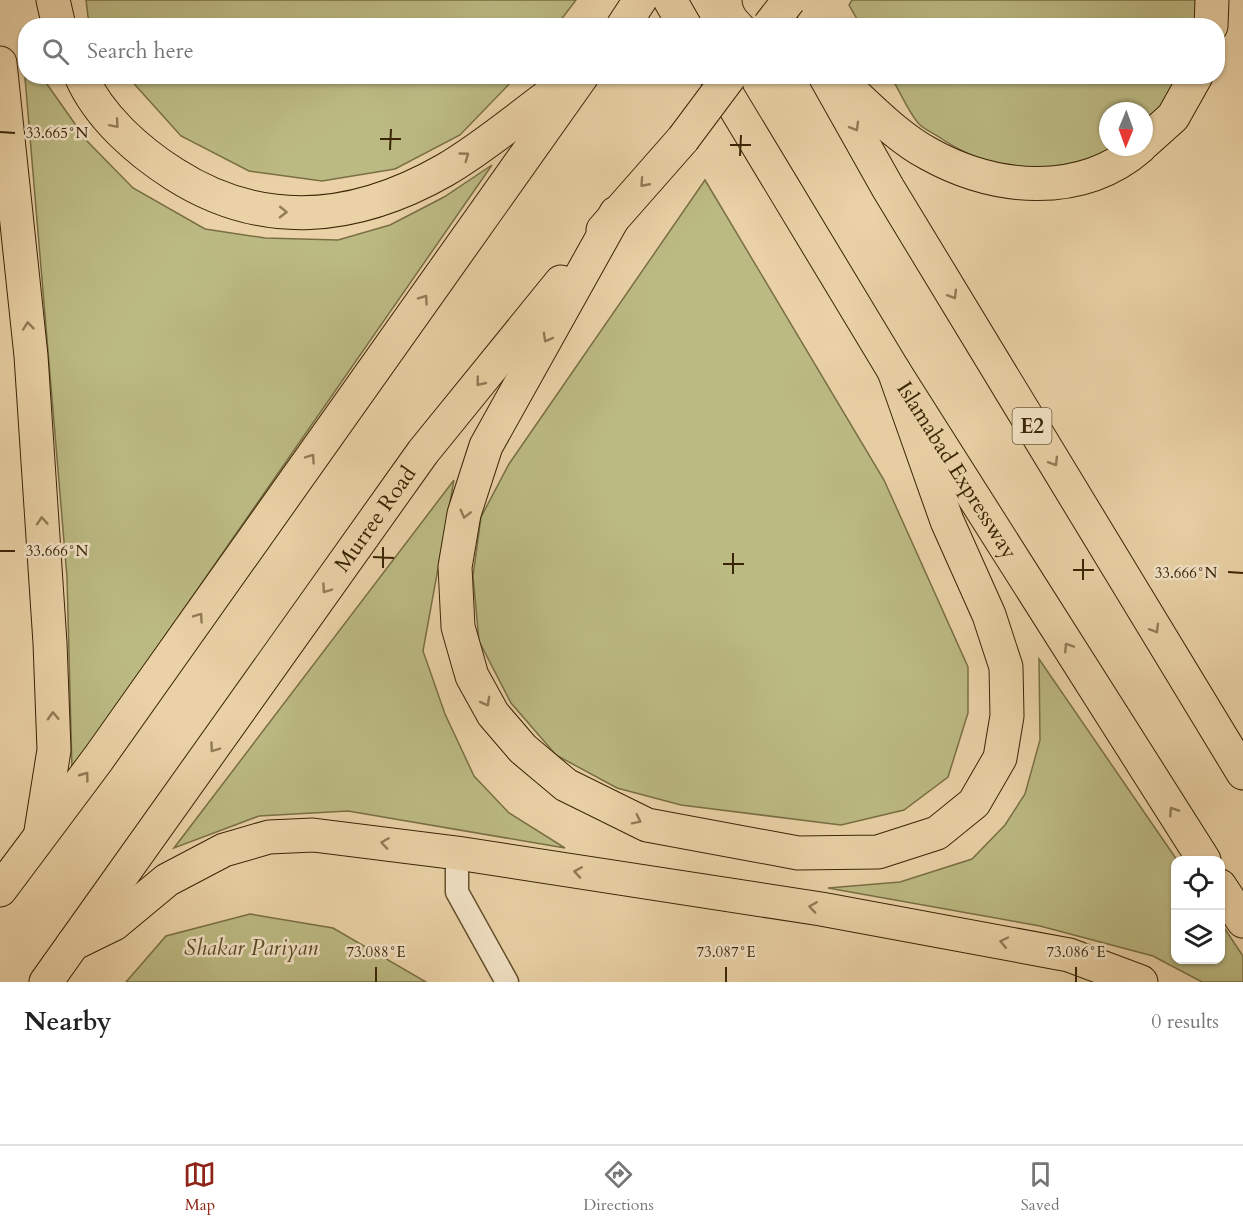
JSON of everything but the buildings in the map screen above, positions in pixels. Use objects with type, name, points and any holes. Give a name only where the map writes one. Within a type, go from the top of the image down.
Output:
[{"type":"highway","points":[[53,0],[57,18]]},
{"type":"highway","points":[[628,18],[640,0]]},
{"type":"highway","points":[[670,0],[680,18]]},
{"type":"highway","points":[[759,0],[776,18]]},
{"type":"highway","points":[[775,18],[789,0]]},
{"type":"highway","points":[[1211,18],[1212,0]]},
{"type":"highway","points":[[0,63],[31,356],[50,643],[54,750],[40,836]]},
{"type":"highway","points":[[86,84],[115,126],[152,160],[192,185],[228,201],[268,212],[314,212],[356,208],[400,193],[447,169],[563,84]]},
{"type":"highway","points":[[0,890],[98,759],[576,84]]},
{"type":"highway","name":"Islamabad Expressway","points":[[721,84],[894,372],[1201,856]]},
{"type":"highway","name":"Murree Road","points":[[61,962],[423,452],[616,213],[682,139],[724,84]]},
{"type":"highway","name":"E2","points":[[830,84],[894,198],[1243,773]]},
{"type":"highway","points":[[845,84],[895,130],[928,154],[972,173],[1029,185],[1084,179],[1129,156]]},
{"type":"highway","points":[[1153,135],[1173,117],[1192,84]]},
{"type":"highway","points":[[616,213],[486,446],[464,514],[455,567],[458,627],[472,676],[493,714],[524,749],[566,785],[647,825],[798,852],[878,852],[937,833],[974,803],[1000,758],[1008,716],[1006,667],[989,615],[947,521],[894,372]]},
{"type":"highway","points":[[61,962],[114,924],[167,880],[224,850],[269,837],[313,835],[457,853],[821,909],[990,939],[1070,955],[1141,982]]},
{"type":"highway","points":[[1225,892],[1243,921]]},
{"type":"street","points":[[457,853],[457,892],[507,982]]},
{"type":"green space","points":[[86,0],[576,0],[562,18],[88,17]]},
{"type":"green space","points":[[852,0],[1198,0],[1197,18],[856,18],[849,5]]},
{"type":"green space","points":[[26,84],[47,84],[87,141],[133,188],[205,229],[265,238],[338,240],[390,225],[444,197],[492,165],[72,770],[67,577]]},
{"type":"green space","points":[[134,84],[509,84],[460,135],[395,169],[322,181],[249,171],[181,136]]},
{"type":"green space","points":[[895,84],[1177,84],[1167,101],[1153,116],[1153,102],[1099,102],[1099,154],[1072,163],[1049,167],[1005,165],[984,160],[963,151],[919,124]]},
{"type":"green space","points":[[705,180],[884,480],[968,667],[968,713],[948,777],[904,810],[841,825],[681,805],[617,788],[556,755],[511,703],[479,641],[473,576],[481,517],[509,464]]},
{"type":"green space","points":[[454,480],[423,651],[445,714],[474,776],[509,813],[565,848],[348,811],[259,816],[174,848]]},
{"type":"green space","points":[[1039,659],[1174,856],[1171,856],[1171,964],[1225,964],[1225,929],[1243,956],[1243,982],[1202,982],[1153,956],[1040,926],[828,888],[900,882],[972,859],[1005,825],[1025,794],[1040,740]]},
{"type":"green space","name":"Shakar Pariyan","points":[[250,914],[333,928],[426,982],[126,982],[166,936]]}]
